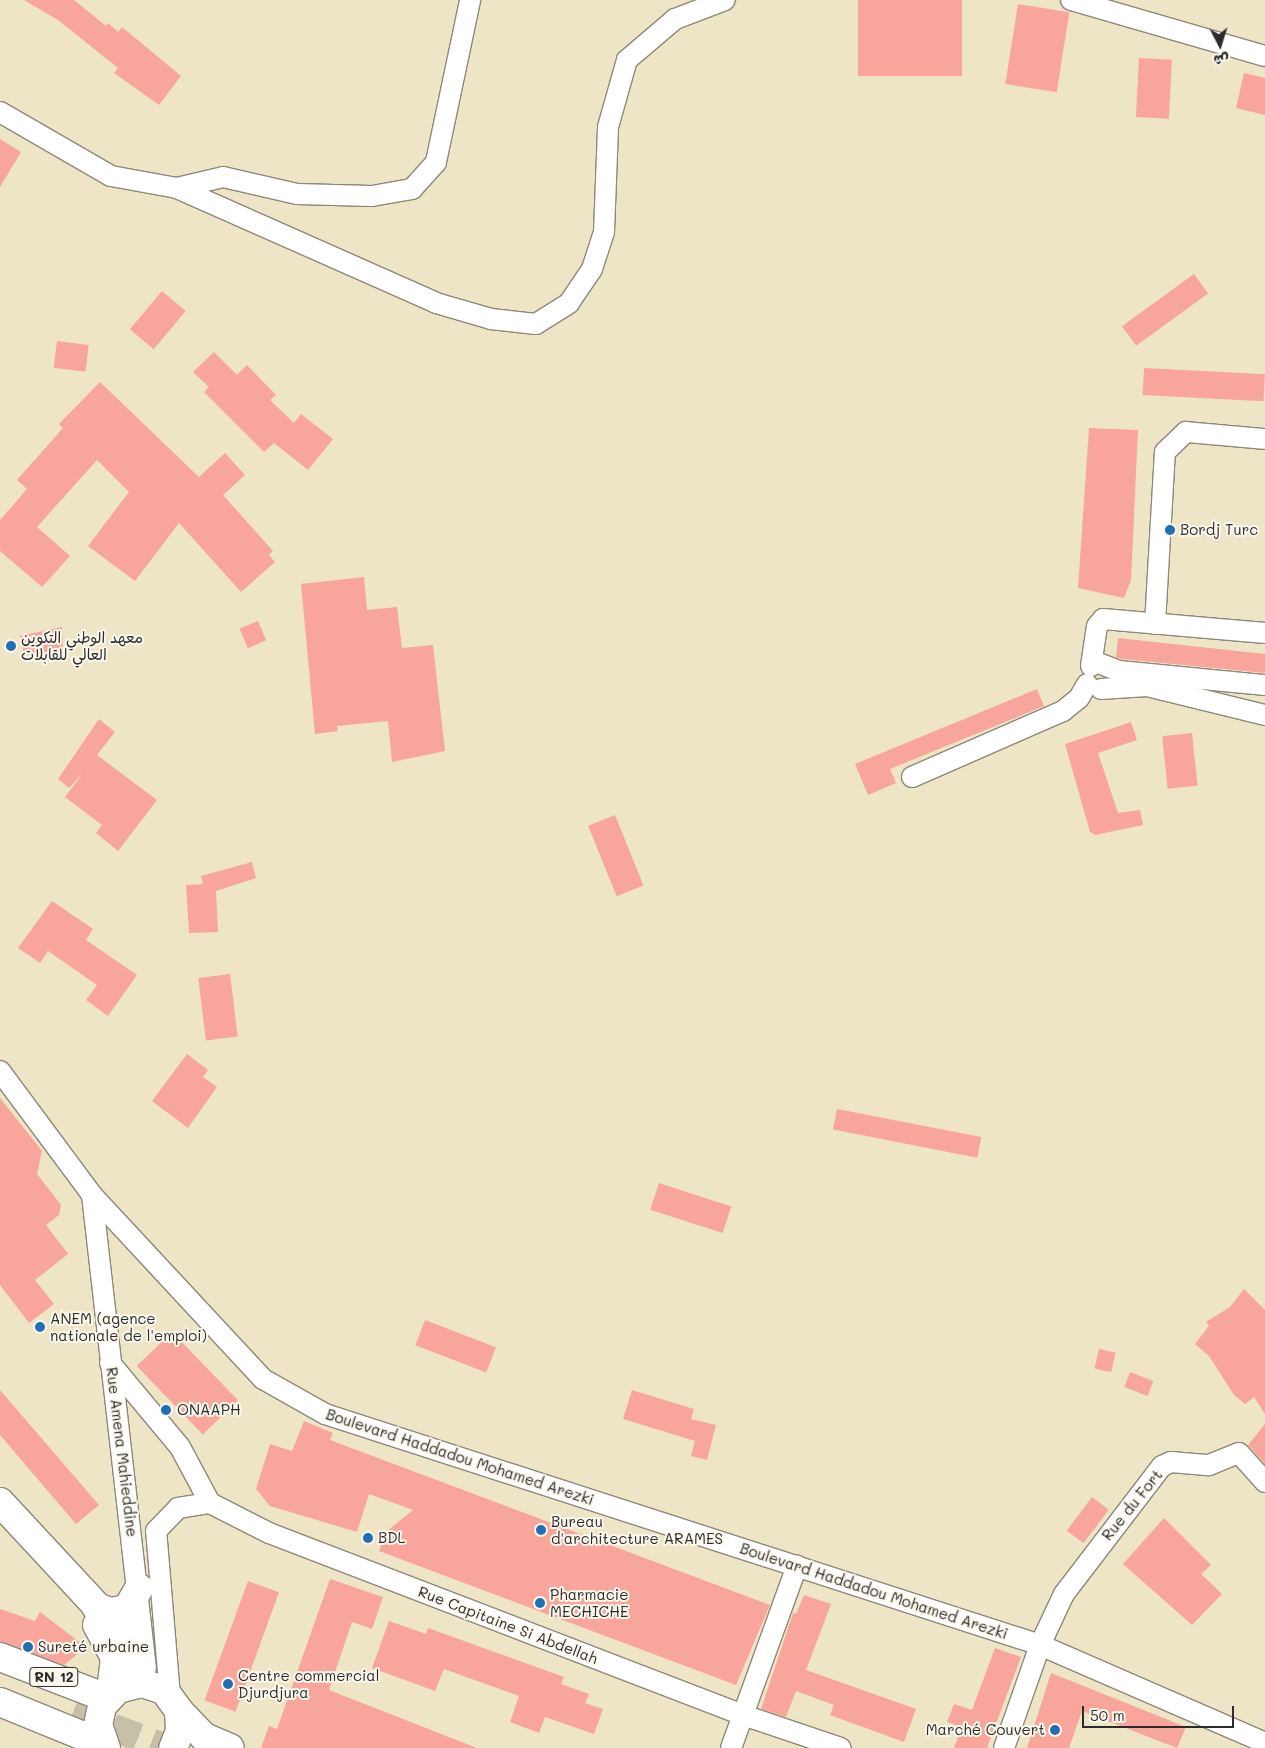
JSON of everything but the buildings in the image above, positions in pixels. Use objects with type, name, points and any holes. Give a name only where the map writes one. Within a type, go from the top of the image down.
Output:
[{"type":"main road","points":[[0,1502],[126,1641],[160,1693],[180,1731],[173,1748]]},
{"type":"main road","points":[[56,1566],[112,1650],[109,1695],[98,1725],[104,1746]]},
{"type":"main road","points":[[96,1607],[111,1612],[127,1608],[139,1588]]},
{"type":"main road","name":"RN 12","points":[[0,1657],[109,1695]]},
{"type":"main road","name":"RN 12","points":[[0,1684],[73,1712]]},
{"type":"main road","points":[[109,1695],[160,1693],[204,1736],[230,1748]]},
{"type":"main road","points":[[0,1702],[104,1746]]},
{"type":"street","points":[[177,188],[223,177],[297,194],[372,196],[412,189],[436,162],[470,0]]},
{"type":"street","points":[[0,112],[111,176],[177,188],[436,303],[491,319],[536,324],[569,303],[592,269],[604,232],[608,127],[627,60],[675,19],[725,0]]},
{"type":"street","points":[[1071,0],[1265,56]]},
{"type":"street","points":[[1155,624],[1165,452],[1186,432],[1265,439]]},
{"type":"street","points":[[912,777],[1063,711],[1079,698],[1095,676],[1097,626],[1103,620],[1265,633]]},
{"type":"street","points":[[1095,676],[1120,671],[1265,685]]},
{"type":"street","points":[[1095,676],[1146,686],[1265,715]]},
{"type":"street","points":[[0,1071],[92,1195]]},
{"type":"street","name":"Rue Amena Mahieddine","points":[[92,1195],[110,1363],[139,1588],[160,1693]]},
{"type":"street","name":"Boulevard Haddadou Mohamed Arezki","points":[[92,1195],[263,1379],[324,1414],[1040,1645],[1237,1740],[1265,1743]]},
{"type":"street","points":[[110,1363],[194,1468],[210,1503],[178,1508]]},
{"type":"street","name":"Rue du Fort","points":[[1040,1645],[1064,1594],[1162,1466],[1171,1462],[1209,1464],[1239,1453],[1265,1482]]},
{"type":"street","points":[[160,1693],[155,1537],[164,1518],[178,1508],[193,1491],[194,1468]]},
{"type":"street","name":"Rue Capitaine Si Abdellah","points":[[210,1503],[269,1532],[743,1715],[841,1748]]},
{"type":"street","points":[[731,1748],[797,1566]]},
{"type":"street","points":[[1004,1748],[1040,1645]]},
{"type":"tunnel","points":[[73,1712],[166,1748]]},
{"type":"place","name":"Bordj Turc","points":[[1170,530]]},
{"type":"place","name":"معهد الوطني التكوين العالي للقابلات","points":[[11,646]]},
{"type":"place","name":"ANEM (agence nationale de l'emploi)","points":[[40,1327]]},
{"type":"place","name":"ONAAPH","points":[[166,1410]]},
{"type":"place","name":"Bureau d'architecture ARAMES","points":[[541,1530]]},
{"type":"place","name":"BDL","points":[[368,1538]]},
{"type":"place","name":"Pharmacie MECHICHE","points":[[540,1603]]},
{"type":"place","name":"Sureté urbaine","points":[[28,1647]]},
{"type":"place","name":"Centre commercial Djurdjura","points":[[228,1684]]},
{"type":"place","name":"Marché Couvert","points":[[1055,1730]]}]
